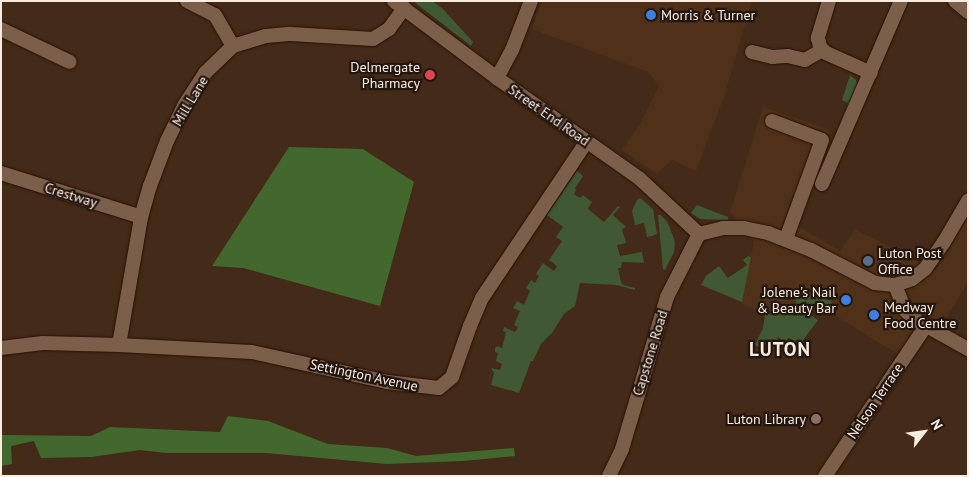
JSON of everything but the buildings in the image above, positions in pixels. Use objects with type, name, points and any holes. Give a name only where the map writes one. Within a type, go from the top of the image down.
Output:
[{"type":"street","points":[[187,1],[215,15],[233,46]]},
{"type":"street","points":[[496,78],[512,50],[531,1]]},
{"type":"street","points":[[829,1],[818,38],[822,50],[871,73]]},
{"type":"street","points":[[822,184],[901,1]]},
{"type":"street","points":[[955,1],[968,12]]},
{"type":"street","name":"Mill Lane","points":[[119,345],[141,216],[167,141],[185,104],[205,73],[233,46],[266,36],[291,34],[373,38],[389,28],[399,5]]},
{"type":"street","name":"Street End Road","points":[[399,5],[496,78],[640,179],[699,234]]},
{"type":"street","points":[[1,29],[70,62]]},
{"type":"street","points":[[752,52],[772,57],[788,56],[805,60],[822,50]]},
{"type":"street","points":[[772,121],[822,140],[786,240]]},
{"type":"street","name":"Settington Avenue","points":[[119,345],[252,352],[387,382],[434,389],[443,387],[454,375],[470,326],[482,298],[587,141]]},
{"type":"street","name":"Crestway","points":[[1,173],[141,216]]},
{"type":"street","points":[[699,234],[723,228],[744,228],[786,240],[875,283],[895,285],[912,279],[925,269],[967,205]]},
{"type":"street","name":"Capstone Road","points":[[609,476],[622,449],[668,297],[699,234]]},
{"type":"street","points":[[895,285],[906,310],[925,327],[968,349]]},
{"type":"street","name":"Nelson Terrace","points":[[824,476],[925,327]]},
{"type":"street","points":[[1,348],[42,344],[119,345]]},
{"type":"shaded area","points":[[542,1],[752,1],[725,94],[696,171],[672,160],[657,174],[622,150],[641,122],[659,86],[648,72],[532,29]]},
{"type":"shaded area","points":[[763,107],[830,130],[795,224],[840,251],[855,229],[936,270],[968,218],[968,282],[941,327],[920,336],[896,353],[814,303],[765,315],[740,303],[754,242],[730,212]]},
{"type":"green space","points":[[413,1],[432,1],[442,8],[473,42],[471,46]]},
{"type":"green space","points":[[850,75],[856,80],[857,86],[837,132],[848,103],[842,100]]},
{"type":"green space","points":[[289,147],[363,149],[414,182],[380,306],[243,268],[212,266]]},
{"type":"green space","points":[[577,171],[583,176],[575,188],[574,194],[580,198],[583,195],[592,202],[588,208],[589,210],[604,222],[618,206],[620,207],[613,215],[626,227],[622,229],[626,243],[617,245],[620,256],[642,252],[644,263],[622,262],[621,268],[618,268],[623,285],[635,288],[635,290],[617,285],[580,283],[575,306],[564,314],[552,333],[541,344],[533,361],[531,361],[519,393],[491,385],[494,373],[491,368],[500,370],[502,364],[496,361],[498,353],[495,352],[495,348],[497,346],[502,348],[506,332],[503,331],[504,327],[515,332],[518,327],[514,325],[520,311],[513,308],[517,301],[524,305],[530,291],[526,288],[531,280],[535,283],[539,276],[536,274],[543,263],[554,271],[557,266],[549,260],[562,241],[556,237],[563,227],[547,215]]},
{"type":"green space","points":[[640,198],[653,209],[657,234],[652,236],[647,237],[644,223],[635,225],[632,211],[637,200]]},
{"type":"green space","points":[[697,205],[728,217],[728,220],[700,219],[691,213]]},
{"type":"green space","points":[[658,215],[661,215],[668,223],[675,242],[674,252],[665,270],[663,269]]},
{"type":"green space","points":[[748,256],[751,257],[742,302],[701,285],[706,276],[719,266],[728,278],[747,265],[743,260]]},
{"type":"green space","points":[[815,288],[819,291],[818,294],[832,302],[830,310],[814,304],[797,307],[795,297],[811,295]]},
{"type":"green space","points":[[803,310],[818,320],[801,343],[788,338],[785,342],[778,337],[771,354],[755,345],[763,328],[765,315],[781,311],[783,314]]},
{"type":"green space","points":[[228,416],[268,421],[328,444],[387,448],[416,456],[514,448],[515,456],[464,461],[387,464],[266,453],[166,453],[140,450],[91,457],[41,458],[34,441],[11,446],[12,464],[1,466],[1,435],[91,436],[110,427],[220,432]]},
{"type":"place","name":"Morris & Turner","points":[[651,15]]},
{"type":"place","name":"Delmergate Pharmacy","points":[[430,75]]},
{"type":"place","name":"Luton Post Office","points":[[868,261]]},
{"type":"place","name":"Jolene's Nail & Beauty Bar","points":[[846,300]]},
{"type":"place","name":"Medway Food Centre","points":[[874,315]]},
{"type":"place","name":"Luton Library","points":[[816,419]]},
{"type":"district","name":"LUTON","points":[[780,350]]}]
